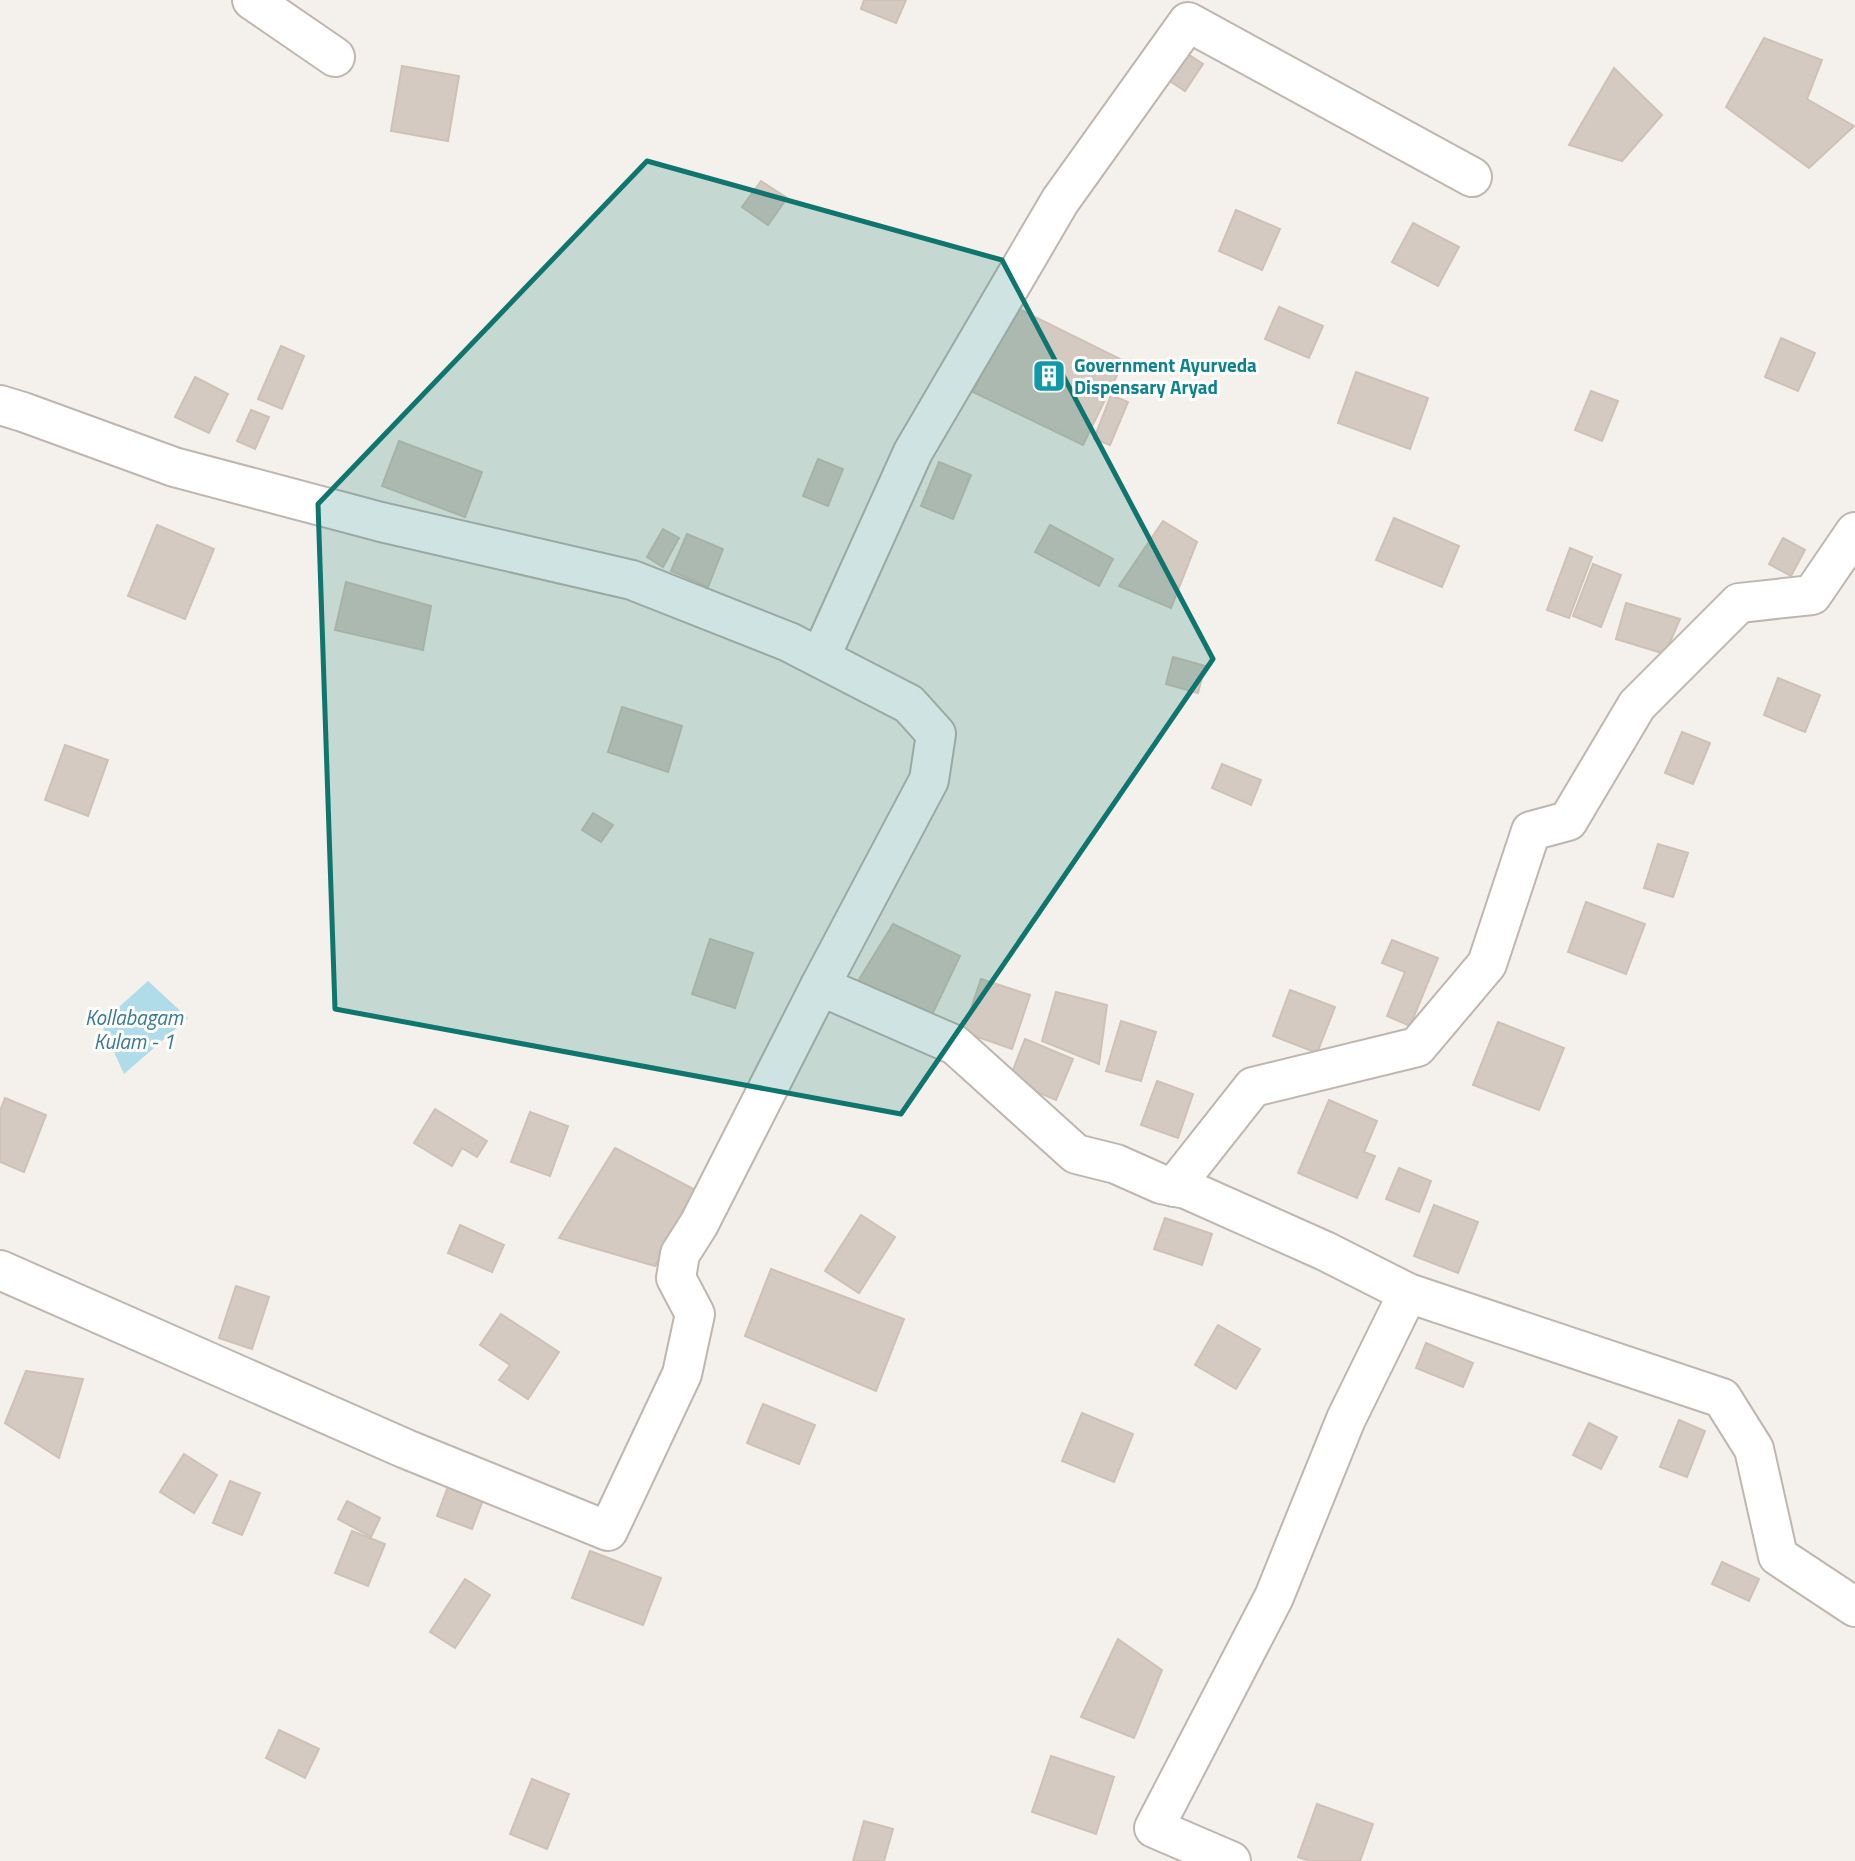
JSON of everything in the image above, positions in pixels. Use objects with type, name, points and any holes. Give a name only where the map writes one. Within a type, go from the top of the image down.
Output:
[{"type":"street","points":[[251,0],[335,57]]},
{"type":"street","points":[[820,658],[913,452],[1060,201],[1188,22],[1472,177]]},
{"type":"street","points":[[0,405],[174,467],[382,522],[632,580],[789,642],[909,704],[936,734],[929,780],[699,1224],[680,1254],[676,1278],[695,1314],[682,1374],[608,1531],[406,1450],[0,1270]]},
{"type":"street","points":[[1174,1187],[1253,1087],[1417,1047],[1487,964],[1531,831],[1568,821],[1637,705],[1739,603],[1812,595],[1855,532]]},
{"type":"street","points":[[820,986],[955,1045],[1076,1154],[1116,1164],[1161,1184],[1186,1189],[1325,1251],[1408,1293],[1722,1398],[1755,1449],[1778,1556],[1855,1607]]},
{"type":"street","points":[[1231,1861],[1154,1828],[1274,1597],[1346,1419],[1408,1293]]},
{"type":"highlighted area","points":[[647,161],[1002,260],[1213,659],[901,1114],[335,1009],[318,504]]},
{"type":"water","name":"Kollabagam Kulam - 1","points":[[148,981],[188,1018],[124,1074],[101,1023]]},
{"type":"building","points":[[864,0],[906,0],[896,23],[861,9]]},
{"type":"building","points":[[1764,38],[1822,60],[1807,99],[1854,126],[1809,168],[1726,107]]},
{"type":"building","points":[[1180,49],[1203,64],[1185,91],[1162,76]]},
{"type":"building","points":[[402,66],[459,76],[448,141],[391,131]]},
{"type":"building","points":[[1614,68],[1662,115],[1622,161],[1569,145]]},
{"type":"building","points":[[761,181],[787,198],[768,225],[742,207]]},
{"type":"building","points":[[1236,210],[1280,229],[1262,270],[1219,251]]},
{"type":"building","points":[[1413,223],[1459,247],[1438,286],[1392,262]]},
{"type":"building","name":"Government Ayurveda Dispensary Aryad","points":[[1015,307],[1124,361],[1083,445],[973,392]]},
{"type":"building","points":[[1279,307],[1323,326],[1309,358],[1265,339]]},
{"type":"building","points":[[1781,338],[1815,353],[1798,391],[1765,377]]},
{"type":"building","points":[[281,346],[304,356],[282,409],[258,399]]},
{"type":"building","points":[[1356,372],[1428,398],[1410,449],[1338,423]]},
{"type":"building","points":[[195,377],[228,394],[209,433],[175,417]]},
{"type":"building","points":[[1591,391],[1618,401],[1602,441],[1575,430]]},
{"type":"building","points":[[1111,395],[1128,402],[1110,445],[1094,439]]},
{"type":"building","points":[[251,410],[269,417],[255,449],[237,441]]},
{"type":"building","points":[[399,441],[482,472],[465,517],[382,486]]},
{"type":"building","points":[[818,459],[843,469],[828,506],[803,496]]},
{"type":"building","points":[[939,462],[971,475],[953,519],[921,506]]},
{"type":"building","points":[[1394,518],[1459,546],[1442,587],[1376,560]]},
{"type":"building","points":[[1163,521],[1197,542],[1171,608],[1119,586]]},
{"type":"building","points":[[157,525],[214,549],[185,619],[128,596]]},
{"type":"building","points":[[1050,525],[1113,559],[1099,586],[1035,552]]},
{"type":"building","points":[[663,529],[679,538],[663,567],[647,557]]},
{"type":"building","points":[[687,534],[723,549],[708,587],[671,571]]},
{"type":"building","points":[[1783,538],[1805,550],[1791,576],[1769,564]]},
{"type":"building","points":[[1570,548],[1592,557],[1569,618],[1547,610]]},
{"type":"building","points":[[1593,564],[1621,575],[1601,627],[1573,616]]},
{"type":"building","points":[[346,582],[431,606],[423,650],[335,630]]},
{"type":"building","points":[[1626,603],[1680,619],[1665,654],[1616,639]]},
{"type":"building","points":[[1173,657],[1205,666],[1198,693],[1166,684]]},
{"type":"building","points":[[1778,678],[1820,695],[1805,732],[1764,715]]},
{"type":"building","points":[[622,707],[682,726],[668,772],[608,752]]},
{"type":"building","points":[[1682,732],[1710,743],[1693,784],[1665,773]]},
{"type":"building","points":[[65,745],[108,760],[88,816],[45,800]]},
{"type":"building","points":[[1222,764],[1261,780],[1251,805],[1212,788]]},
{"type":"building","points":[[593,813],[613,825],[601,842],[582,830]]},
{"type":"building","points":[[1658,844],[1688,853],[1673,897],[1644,888]]},
{"type":"building","points":[[1586,902],[1645,924],[1626,974],[1568,952]]},
{"type":"building","points":[[893,924],[960,956],[929,1021],[855,986]]},
{"type":"building","points":[[710,939],[753,953],[735,1008],[692,994]]},
{"type":"building","points":[[1392,940],[1438,958],[1410,1026],[1387,1016],[1405,972],[1382,963]]},
{"type":"building","points":[[981,979],[1030,995],[1012,1049],[963,1032]]},
{"type":"building","points":[[1290,990],[1335,1007],[1317,1053],[1273,1036]]},
{"type":"building","points":[[1056,992],[1107,1005],[1099,1064],[1042,1041]]},
{"type":"building","points":[[1121,1021],[1156,1032],[1141,1081],[1106,1071]]},
{"type":"building","points":[[1498,1022],[1564,1048],[1539,1110],[1473,1085]]},
{"type":"building","points":[[1025,1039],[1073,1059],[1056,1100],[1009,1080]]},
{"type":"building","points":[[1157,1081],[1193,1094],[1178,1138],[1141,1125]]},
{"type":"building","points":[[5,1098],[46,1115],[24,1172],[0,1162],[0,1111]]},
{"type":"building","points":[[1329,1100],[1377,1121],[1364,1152],[1375,1156],[1357,1198],[1298,1173]]},
{"type":"building","points":[[435,1109],[487,1141],[477,1157],[462,1148],[452,1166],[414,1143]]},
{"type":"building","points":[[530,1112],[568,1126],[550,1176],[511,1162]]},
{"type":"building","points":[[615,1148],[699,1192],[655,1266],[559,1238]]},
{"type":"building","points":[[1399,1168],[1431,1181],[1419,1212],[1386,1199]]},
{"type":"building","points":[[1434,1205],[1478,1222],[1458,1273],[1414,1256]]},
{"type":"building","points":[[861,1215],[895,1237],[859,1293],[825,1271]]},
{"type":"building","points":[[1165,1218],[1212,1234],[1202,1265],[1154,1249]]},
{"type":"building","points":[[460,1225],[504,1245],[492,1272],[448,1253]]},
{"type":"building","points":[[771,1269],[904,1319],[876,1391],[745,1336]]},
{"type":"building","points":[[236,1286],[269,1297],[252,1349],[219,1338]]},
{"type":"building","points":[[501,1314],[559,1352],[528,1399],[499,1380],[510,1365],[480,1345]]},
{"type":"building","points":[[1218,1325],[1260,1349],[1236,1389],[1195,1365]]},
{"type":"building","points":[[1426,1343],[1473,1363],[1463,1387],[1416,1368]]},
{"type":"building","points":[[26,1371],[83,1379],[59,1458],[5,1423]]},
{"type":"building","points":[[763,1404],[815,1425],[799,1464],[747,1443]]},
{"type":"building","points":[[1082,1413],[1133,1434],[1114,1482],[1062,1461]]},
{"type":"building","points":[[1679,1420],[1705,1431],[1687,1477],[1660,1467]]},
{"type":"building","points":[[1589,1423],[1617,1437],[1601,1469],[1573,1455]]},
{"type":"building","points":[[184,1454],[217,1475],[194,1513],[160,1492]]},
{"type":"building","points":[[230,1481],[260,1493],[242,1535],[213,1523]]},
{"type":"building","points":[[449,1484],[484,1497],[472,1529],[437,1516]]},
{"type":"building","points":[[347,1501],[380,1518],[371,1537],[338,1519]]},
{"type":"building","points":[[352,1531],[385,1544],[368,1586],[335,1573]]},
{"type":"building","points":[[590,1551],[661,1578],[643,1625],[572,1598]]},
{"type":"building","points":[[1722,1562],[1759,1579],[1749,1601],[1712,1584]]},
{"type":"building","points":[[465,1579],[490,1595],[455,1648],[430,1632]]},
{"type":"building","points":[[1118,1639],[1162,1670],[1134,1738],[1081,1717]]},
{"type":"building","points":[[279,1730],[319,1749],[305,1778],[266,1758]]},
{"type":"building","points":[[1051,1756],[1114,1777],[1096,1834],[1032,1812]]},
{"type":"building","points":[[532,1779],[569,1794],[547,1849],[510,1834]]},
{"type":"building","points":[[1317,1804],[1373,1824],[1360,1861],[1310,1861],[1298,1857]]},
{"type":"building","points":[[864,1821],[893,1829],[884,1861],[853,1861]]},
{"type":"place","name":"Government Ayurveda Dispensary Aryad","points":[[1049,376]]}]
